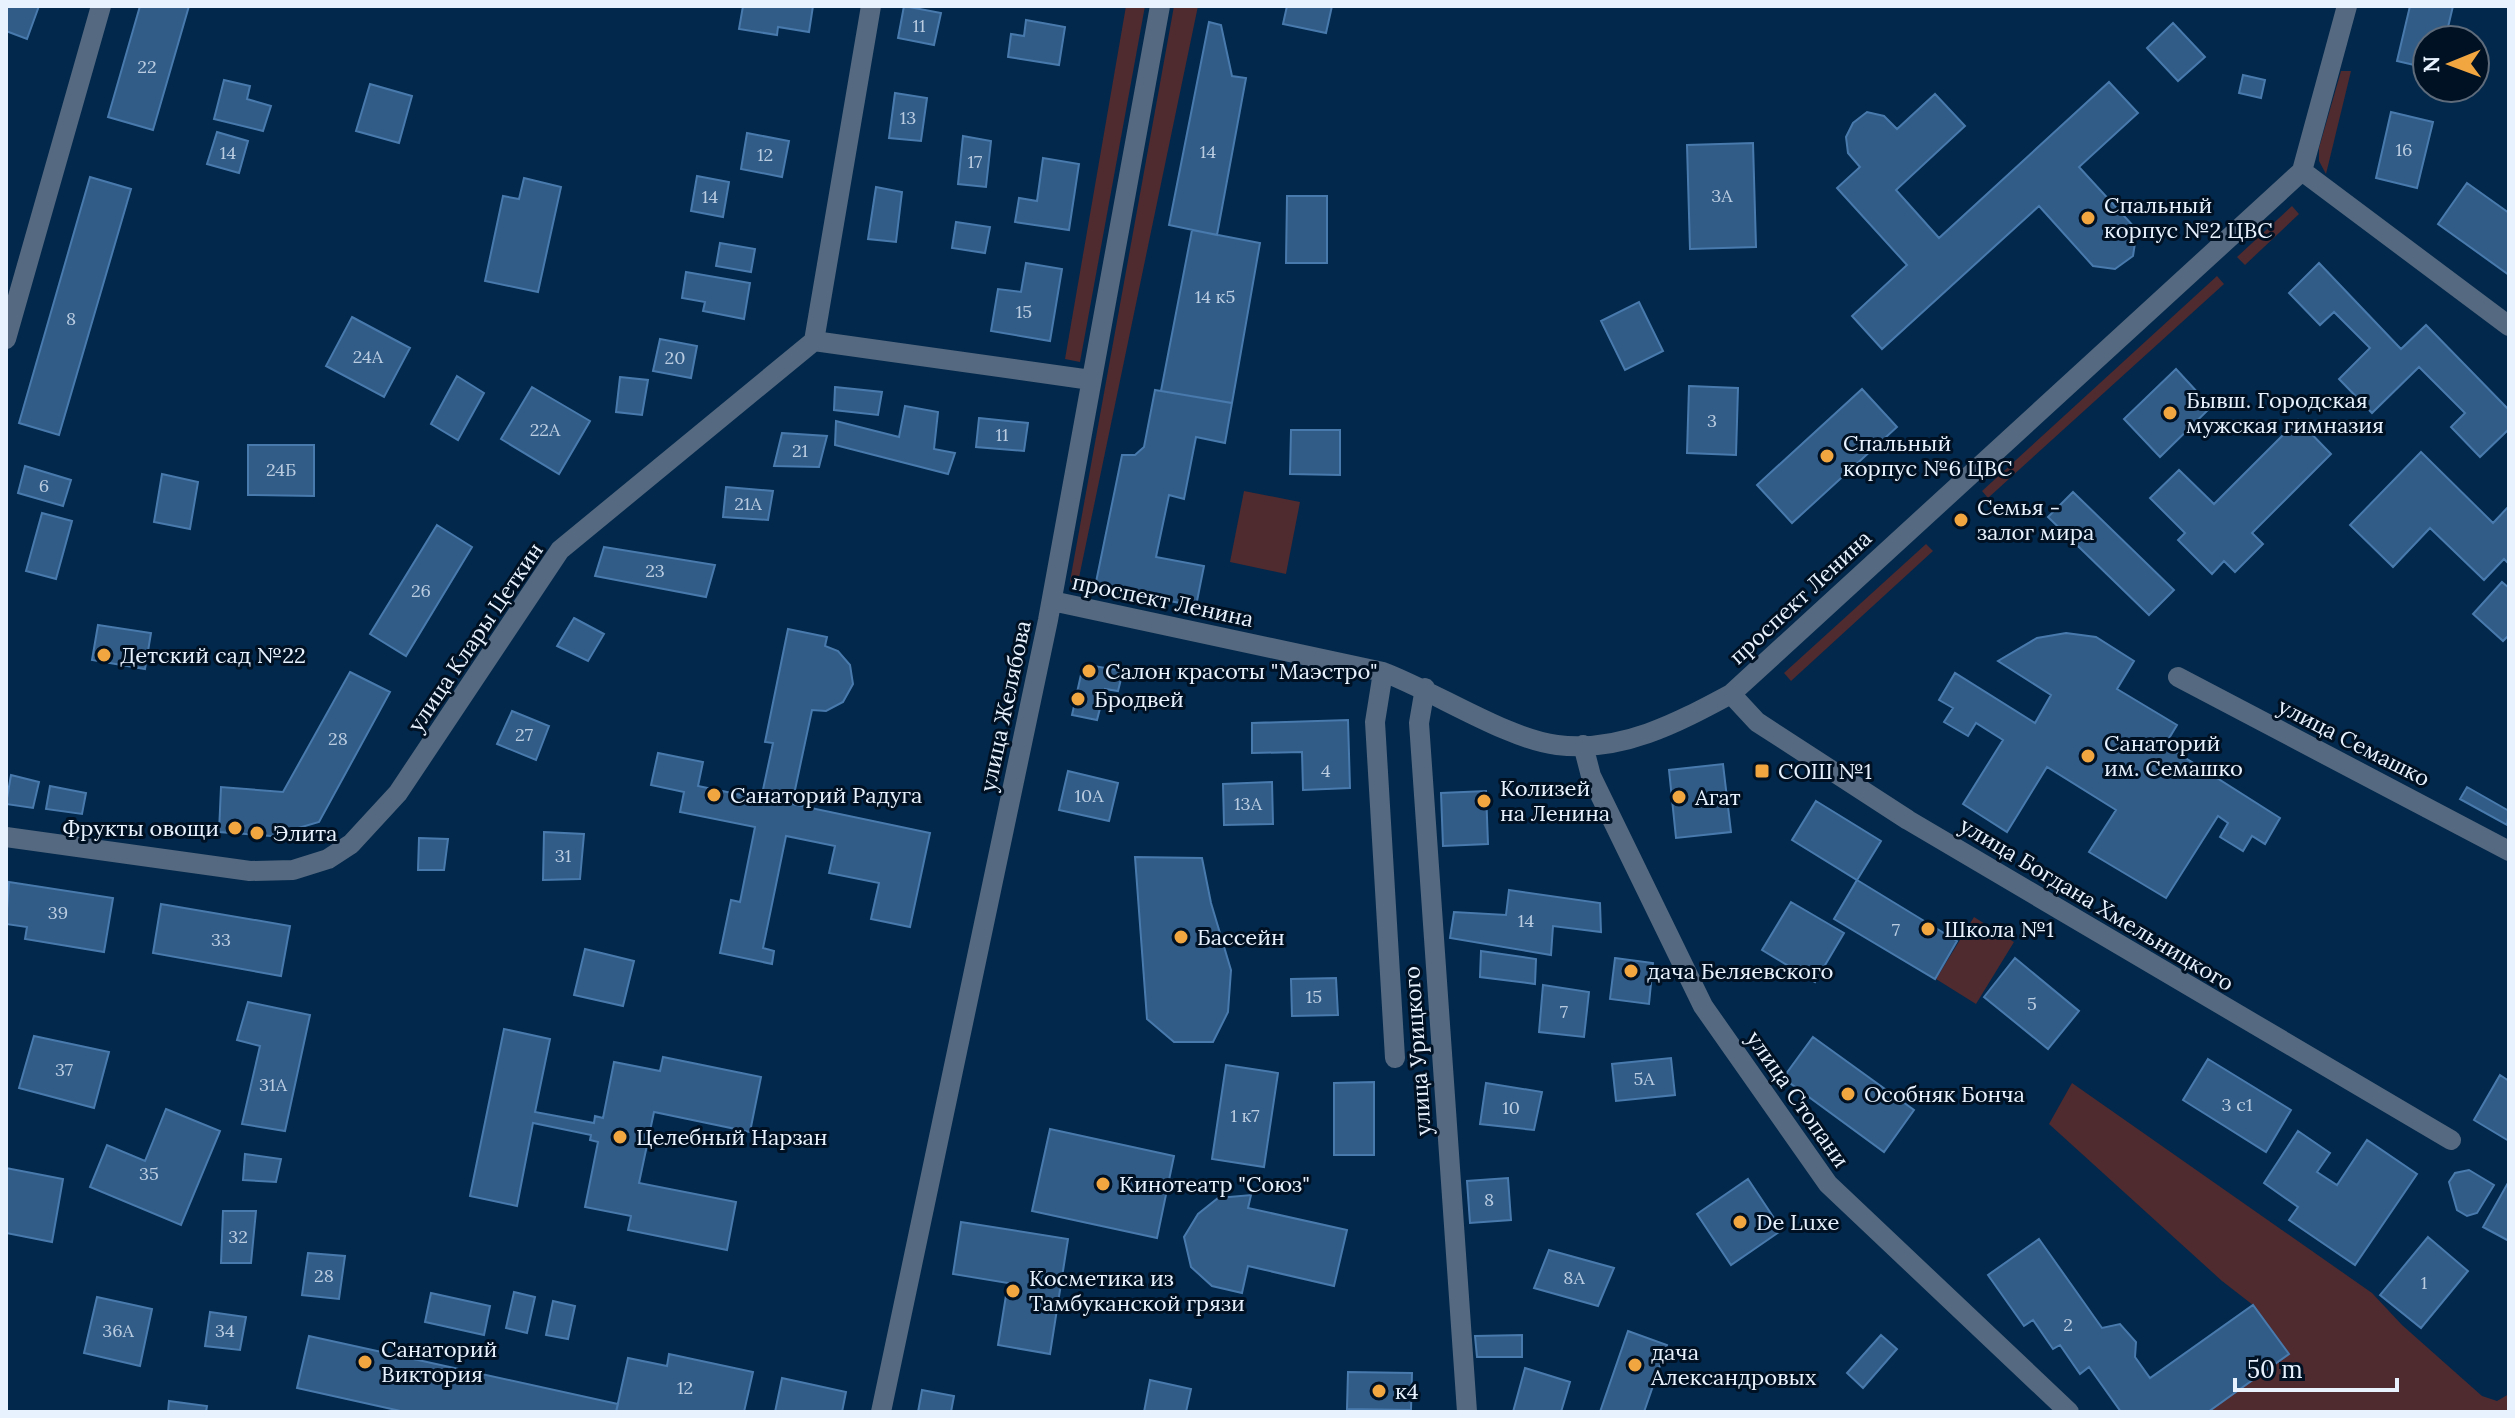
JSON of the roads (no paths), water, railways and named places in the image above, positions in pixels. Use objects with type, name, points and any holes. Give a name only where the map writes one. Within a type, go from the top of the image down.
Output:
[{"type":"street","points":[[6,339],[101,6]]},
{"type":"street","points":[[871,6],[814,341],[1091,380]]},
{"type":"street","name":"улица Желябова","points":[[881,1412],[1052,601],[1160,6]]},
{"type":"street","points":[[2347,6],[2302,171],[2509,326]]},
{"type":"street","name":"проспект Ленина","points":[[1052,601],[1383,672],[1535,739],[1557,745],[1583,745],[1647,735],[1731,694],[2302,171]]},
{"type":"street","name":"улица Клары Цеткин","points":[[6,837],[250,871],[293,870],[328,859],[351,844],[398,793],[560,550],[814,341]]},
{"type":"street","name":"улица Урицкого","points":[[1383,672],[1375,722],[1395,1058]]},
{"type":"street","name":"улица Семашко","points":[[2178,677],[2509,851]]},
{"type":"street","name":"улица Урицкого","points":[[1425,688],[1419,723],[1467,1412]]},
{"type":"street","name":"улица Богдана Хмельницкого","points":[[1731,694],[1757,722],[1908,820],[2451,1140]]},
{"type":"street","name":"улица Стопани","points":[[1583,745],[1591,776],[1703,1006],[1828,1184],[2069,1412]]},
{"type":"place","name":"Спальный корпус №2 ЦВС","points":[[2088,218]]},
{"type":"place","name":"Бывш. Городская мужская гимназия","points":[[2170,413]]},
{"type":"place","name":"Спальный корпус №6 ЦВС","points":[[1827,456]]},
{"type":"place","name":"Семья - залог мира","points":[[1961,520]]},
{"type":"place","name":"Детский сад №22","points":[[104,655]]},
{"type":"place","name":"Салон красоты \"Маэстро\"","points":[[1089,671]]},
{"type":"place","name":"Бродвей","points":[[1078,699]]},
{"type":"place","name":"Санаторий им. Семашко","points":[[2088,756]]},
{"type":"place","name":"СОШ №1","points":[[1762,771]]},
{"type":"place","name":"Cанаторий Радуга","points":[[714,795]]},
{"type":"place","name":"Агат","points":[[1679,797]]},
{"type":"place","name":"Колизей на Ленина","points":[[1484,801]]},
{"type":"place","name":"Фрукты овощи","points":[[235,828]]},
{"type":"place","name":"Элита","points":[[257,833]]},
{"type":"place","name":"Школа №1","points":[[1928,929]]},
{"type":"place","name":"Бассейн","points":[[1181,937]]},
{"type":"place","name":"дача Беляевского","points":[[1631,971]]},
{"type":"place","name":"Особняк Бонча","points":[[1848,1094]]},
{"type":"place","name":"Целебный Нарзан","points":[[620,1137]]},
{"type":"place","name":"Кинотеатр \"Союз\"","points":[[1103,1184]]},
{"type":"place","name":"De Luxe","points":[[1740,1222]]},
{"type":"place","name":"Косметика из Тамбуканской грязи","points":[[1013,1291]]},
{"type":"place","name":"Санаторий Виктория","points":[[365,1362]]},
{"type":"place","name":"дача Александровых","points":[[1635,1365]]},
{"type":"place","name":"к4","points":[[1379,1391]]}]
